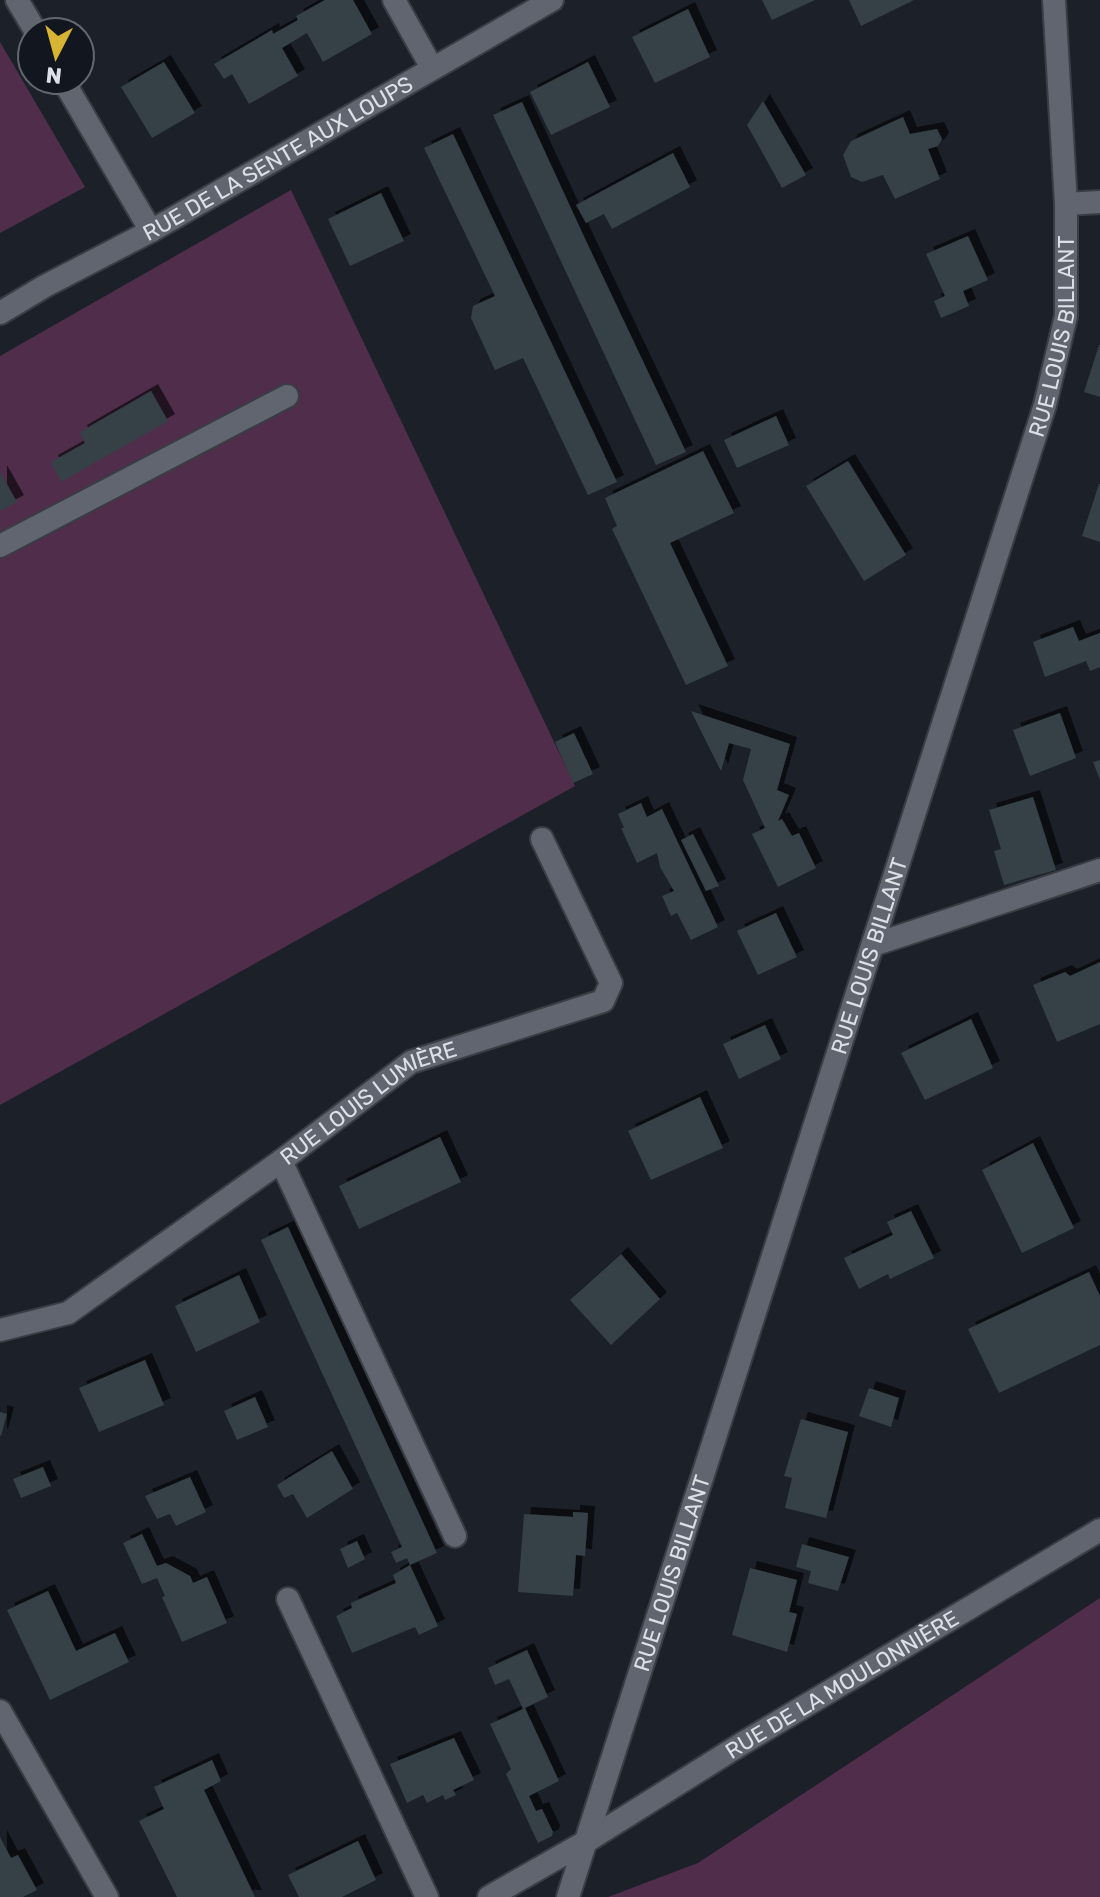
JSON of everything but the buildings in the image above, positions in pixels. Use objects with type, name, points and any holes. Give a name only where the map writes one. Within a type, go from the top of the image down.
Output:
[{"type":"street","points":[[394,0],[432,68]]},
{"type":"street","name":"RUE DE LA SENTE AUX LOUPS","points":[[0,313],[151,231],[552,0]]},
{"type":"street","name":"RUE LOUIS BILLANT","points":[[568,1897],[1045,405],[1066,316],[1066,204],[1054,0]]},
{"type":"street","points":[[72,96],[151,231]]},
{"type":"street","points":[[1066,204],[1100,202]]},
{"type":"street","points":[[0,546],[287,396]]},
{"type":"street","name":"RUE LOUIS LUMIÈRE","points":[[0,1330],[68,1313],[281,1161],[411,1062],[603,1001],[611,983],[542,839]]},
{"type":"street","points":[[873,945],[1100,870]]},
{"type":"street","points":[[281,1161],[455,1536]]},
{"type":"street","name":"RUE DE LA MOULONNIÈRE","points":[[489,1897],[587,1841],[757,1735],[1100,1530]]},
{"type":"street","points":[[288,1599],[427,1897]]},
{"type":"street","points":[[3,1724],[107,1897]]},
{"type":"shaded area","points":[[0,42],[16,69],[16,96],[32,96],[85,187],[0,233]]},
{"type":"shaded area","points":[[291,190],[575,786],[0,1105],[0,356]]},
{"type":"shaded area","points":[[1100,1598],[1100,1897],[608,1897],[698,1863]]}]
